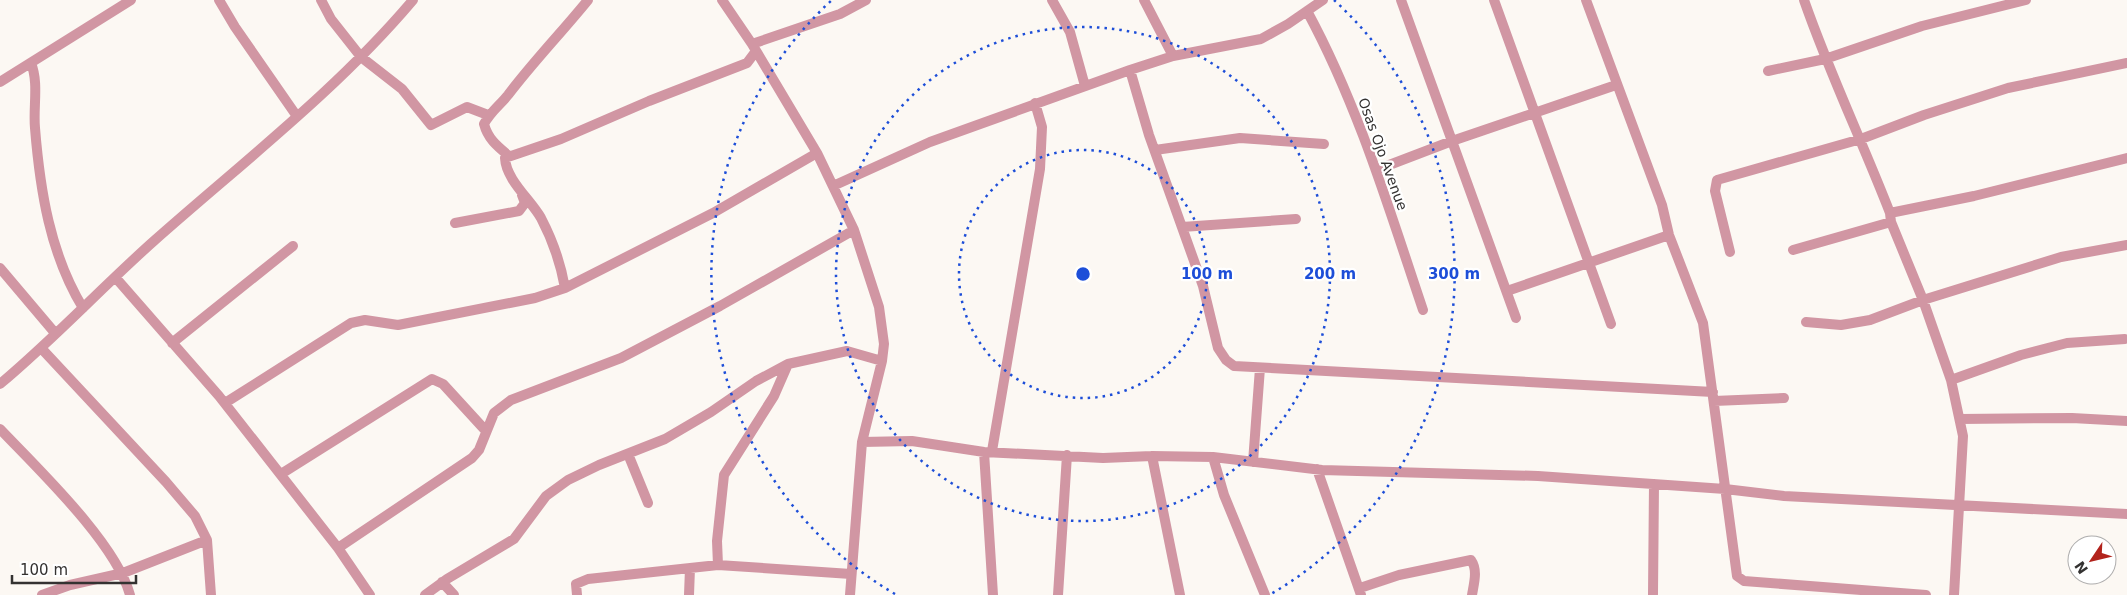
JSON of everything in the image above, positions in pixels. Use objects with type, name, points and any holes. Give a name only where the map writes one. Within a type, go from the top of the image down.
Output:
[{"type":"street","points":[[0,82],[111,10],[131,0]]},
{"type":"street","points":[[219,0],[234,27],[296,115]]},
{"type":"street","points":[[321,0],[331,19],[361,57],[402,89],[431,125],[467,107],[488,115]]},
{"type":"street","points":[[0,384],[41,348],[54,333],[115,277],[361,57],[413,0]]},
{"type":"street","points":[[509,156],[493,144],[487,134],[484,124],[488,115],[499,106],[520,77],[535,64],[588,0]]},
{"type":"street","points":[[722,0],[754,48],[818,153],[854,230],[878,307],[884,344],[882,361],[862,442],[850,595]]},
{"type":"street","points":[[565,288],[562,272],[541,218],[505,164],[505,158],[561,140],[649,101],[747,63],[754,48],[840,14],[866,0]]},
{"type":"street","points":[[1052,0],[1070,32],[1085,86]]},
{"type":"street","points":[[1144,0],[1173,56]]},
{"type":"street","points":[[833,186],[930,142],[1130,70],[1173,56],[1262,39],[1322,0]]},
{"type":"street","points":[[1401,0],[1516,318]]},
{"type":"street","points":[[1494,0],[1611,324]]},
{"type":"street","points":[[1586,0],[1662,205],[1669,235],[1703,323],[1736,573],[1742,580],[1926,595]]},
{"type":"street","points":[[1804,0],[1825,59],[1861,139],[1952,380],[1963,436],[1954,595]]},
{"type":"street","points":[[1768,71],[1825,59],[1922,26],[2026,0]]},
{"type":"street","name":"Osas Ojo Avenue","points":[[1307,11],[1326,45],[1350,99],[1376,170],[1422,310]]},
{"type":"street","points":[[31,63],[35,78],[34,111],[38,167],[46,216],[69,285],[83,308]]},
{"type":"street","points":[[1730,252],[1715,191],[1717,180],[1861,139],[1924,115],[2008,88],[2127,63]]},
{"type":"street","points":[[1130,70],[1155,150],[1203,286],[1218,348],[1226,360],[1234,366],[1713,397],[1784,398]]},
{"type":"street","points":[[1376,170],[1452,141],[1616,85]]},
{"type":"street","points":[[993,595],[988,451],[1040,168],[1042,127],[1035,104]]},
{"type":"street","points":[[1155,150],[1240,138],[1324,144]]},
{"type":"street","points":[[225,403],[351,323],[365,320],[398,325],[535,298],[565,288],[712,213],[818,153]]},
{"type":"street","points":[[1793,250],[1891,217],[2127,158]]},
{"type":"street","points":[[455,223],[519,211],[526,203],[520,189]]},
{"type":"street","points":[[1182,227],[1296,219]]},
{"type":"street","points":[[338,548],[472,458],[479,450],[494,413],[510,400],[621,358],[720,306],[854,230]]},
{"type":"street","points":[[1507,291],[1669,235]]},
{"type":"street","points":[[1806,322],[1841,325],[1870,320],[1923,300],[2061,258],[2127,245]]},
{"type":"street","points":[[172,343],[293,246]]},
{"type":"street","points":[[0,268],[3,279],[54,333]]},
{"type":"street","points":[[115,277],[225,403],[338,548],[370,595]]},
{"type":"street","points":[[1952,380],[2021,355],[2066,343],[2126,339]]},
{"type":"street","points":[[2088,341],[2126,339]]},
{"type":"street","points":[[41,348],[166,482],[195,516],[207,540],[211,595]]},
{"type":"street","points":[[425,595],[442,582],[514,539],[546,496],[568,480],[599,465],[665,439],[711,412],[756,381],[788,364],[846,351],[882,361]]},
{"type":"street","points":[[718,565],[717,541],[724,475],[774,396],[788,364]]},
{"type":"street","points":[[1253,462],[1260,368]]},
{"type":"street","points":[[281,474],[432,379],[444,384],[486,431]]},
{"type":"street","points":[[1960,419],[2072,418],[2127,420]]},
{"type":"street","points":[[0,429],[101,541],[123,573],[130,595]]},
{"type":"street","points":[[862,442],[912,441],[988,451],[1103,458],[1152,456],[1213,457],[1317,469],[1538,476],[1725,489],[1784,496],[1960,507],[2127,514]]},
{"type":"street","points":[[628,454],[648,503]]},
{"type":"street","points":[[1058,595],[1067,456]]},
{"type":"street","points":[[1152,456],[1180,595]]},
{"type":"street","points":[[1213,457],[1224,495],[1265,595]]},
{"type":"street","points":[[1317,469],[1361,592],[1399,575],[1471,560],[1474,565],[1475,574],[1472,595]]},
{"type":"street","points":[[1653,594],[1654,484]]},
{"type":"street","points":[[42,595],[70,585],[123,573],[207,540]]},
{"type":"street","points":[[577,595],[576,584],[588,579],[718,565],[851,574]]},
{"type":"street","points":[[689,595],[690,568]]},
{"type":"street","points":[[442,582],[454,595]]}]
